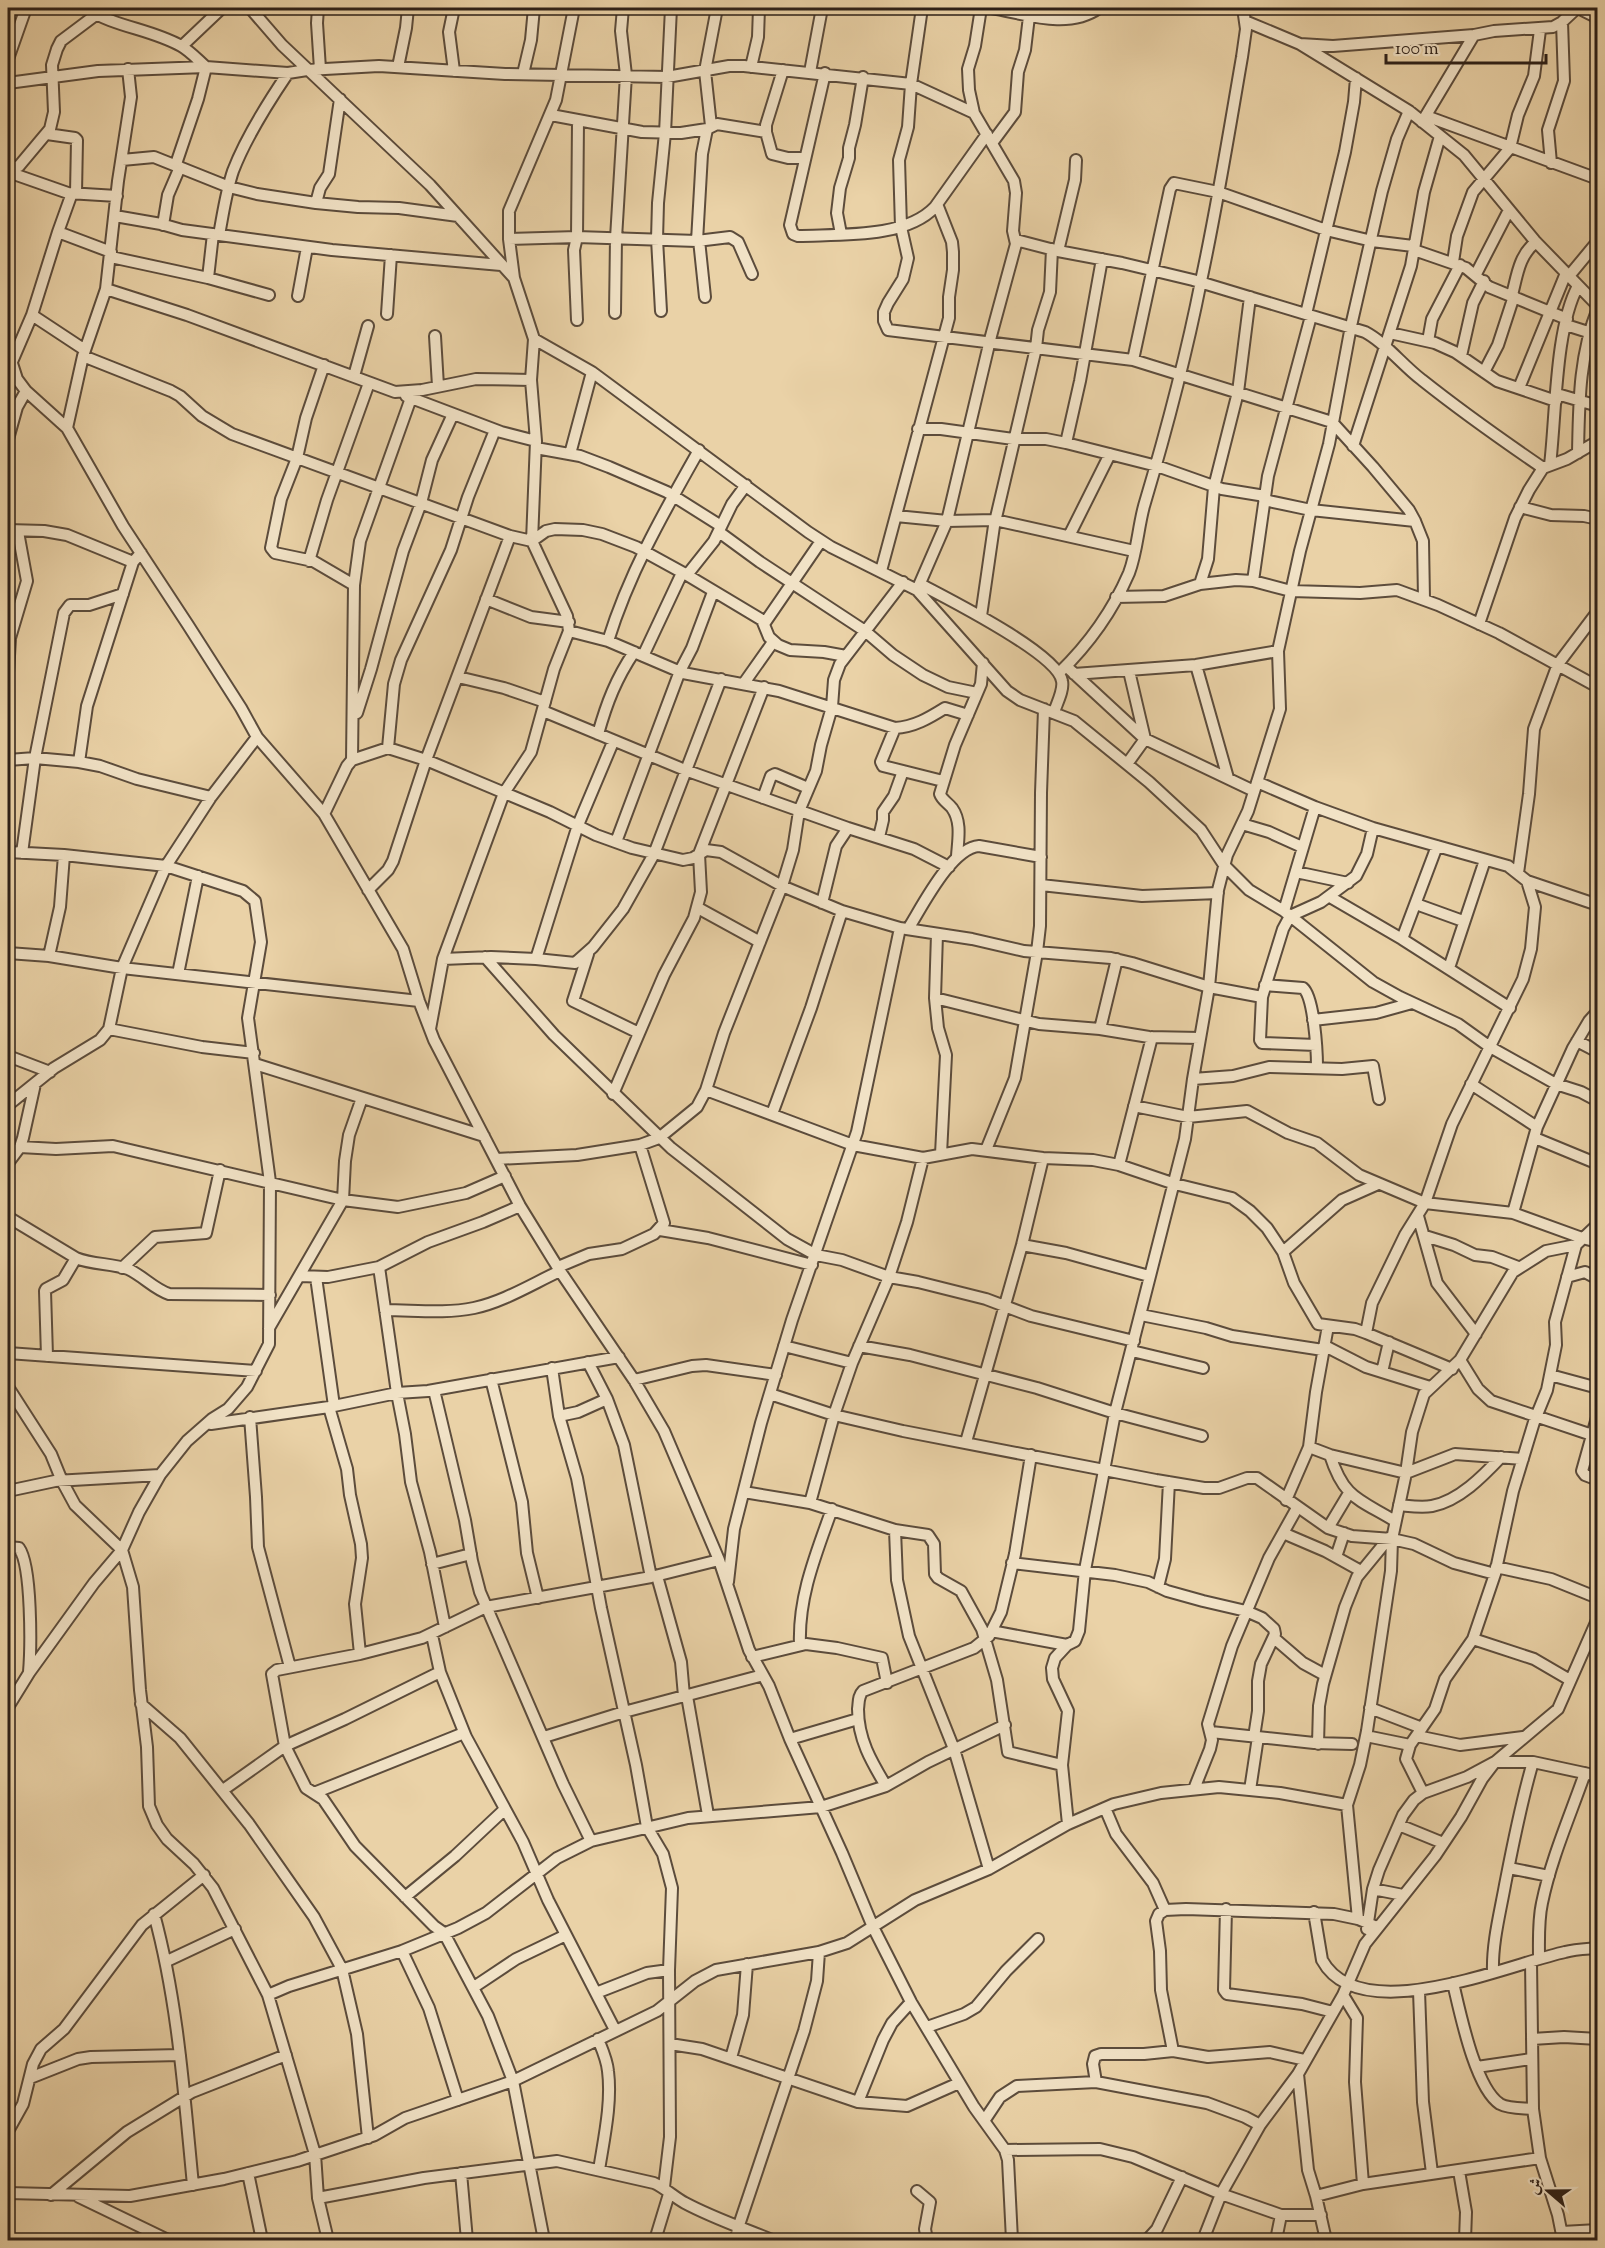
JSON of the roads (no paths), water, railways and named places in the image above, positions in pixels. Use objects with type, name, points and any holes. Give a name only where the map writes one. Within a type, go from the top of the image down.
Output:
[{"type":"street","points":[[8,59],[26,8]]},
{"type":"street","points":[[86,8],[111,21],[182,46],[206,67]]},
{"type":"street","points":[[182,46],[222,8]]},
{"type":"street","points":[[250,8],[282,45],[400,155],[514,278]]},
{"type":"street","points":[[318,8],[320,69]]},
{"type":"street","points":[[398,67],[408,8]]},
{"type":"street","points":[[454,8],[449,32],[454,71]]},
{"type":"street","points":[[523,74],[531,40],[534,8]]},
{"type":"street","points":[[430,1029],[443,959],[504,792],[531,752],[554,669],[569,627],[532,541],[536,444],[531,380],[534,339],[514,278],[509,238],[509,210],[551,115],[562,73],[574,8]]},
{"type":"street","points":[[615,313],[621,129],[626,75],[621,31],[623,8]]},
{"type":"street","points":[[661,311],[657,239],[671,8]]},
{"type":"street","points":[[705,297],[698,241],[702,154],[709,127],[705,71],[717,8]]},
{"type":"street","points":[[751,67],[758,37],[759,8]]},
{"type":"street","points":[[810,72],[822,8]]},
{"type":"street","points":[[922,8],[911,84],[908,127],[899,160],[901,227],[908,258],[903,279],[884,312],[886,328],[895,333],[1132,360],[1332,422],[1409,510],[1415,521],[1423,541],[1424,599]]},
{"type":"street","points":[[919,587],[947,521],[1016,240],[1013,231],[1016,193],[1014,181],[974,113],[969,90],[968,69],[975,46],[981,8]]},
{"type":"street","points":[[992,8],[1029,11],[1052,19],[1085,16],[1099,8]]},
{"type":"street","points":[[986,1150],[1015,1078],[1037,952],[1040,926],[1041,793],[1049,711],[1062,687],[1066,671],[1116,597],[1129,572],[1201,283],[1242,57],[1245,21],[1243,8]]},
{"type":"street","points":[[1300,44],[1334,46],[1474,35],[1494,31],[1540,30],[1562,22],[1578,8],[1598,18]]},
{"type":"street","points":[[825,73],[790,230],[798,236],[867,233],[901,227],[926,217],[989,138],[1008,123],[1017,106],[1018,72],[1025,50],[1029,11]]},
{"type":"street","points":[[8,171],[19,166],[47,134],[54,112],[54,57],[61,41],[96,14]]},
{"type":"street","points":[[1245,21],[1300,44],[1424,119],[1598,179]]},
{"type":"street","points":[[1551,163],[1548,133],[1564,81],[1562,22]]},
{"type":"street","points":[[1428,341],[1432,319],[1457,264],[1457,236],[1473,192],[1510,148],[1518,115],[1534,76],[1540,30]]},
{"type":"street","points":[[1424,119],[1474,35]]},
{"type":"street","points":[[8,83],[129,69],[206,67],[288,73],[380,66],[523,74],[562,73],[667,77],[729,66],[825,73],[911,84],[974,113]]},
{"type":"street","points":[[163,225],[168,195],[206,67]]},
{"type":"street","points":[[67,428],[84,353],[106,289],[131,97],[129,69]]},
{"type":"street","points":[[783,70],[766,132],[772,154],[788,158],[805,158]]},
{"type":"street","points":[[208,278],[216,235],[232,174],[249,137],[288,73]]},
{"type":"street","points":[[841,234],[837,213],[840,188],[849,158],[863,78]]},
{"type":"street","points":[[1253,581],[1265,498],[1353,112],[1356,78]]},
{"type":"street","points":[[316,203],[320,188],[329,174],[340,99]]},
{"type":"street","points":[[1068,1824],[1062,1765],[1068,1711],[1053,1679],[1052,1668],[1055,1658],[1067,1645],[1075,1641],[1079,1631],[1085,1570],[1115,1413],[1185,1139],[1209,987],[1218,893],[1224,865],[1256,786],[1280,709],[1278,651],[1329,444],[1351,326],[1382,191],[1394,149],[1409,111]]},
{"type":"street","points":[[551,115],[621,129],[665,133],[681,133],[717,124],[766,132]]},
{"type":"street","points":[[1424,119],[1440,136],[1464,155],[1536,242],[1597,303],[1580,386],[1578,453]]},
{"type":"street","points":[[577,320],[574,250],[577,237],[578,121]]},
{"type":"street","points":[[10,364],[32,315],[58,232],[74,193],[77,140],[47,134]]},
{"type":"street","points":[[1353,446],[1386,348],[1414,248],[1424,192],[1440,136]]},
{"type":"street","points":[[122,160],[154,157],[229,187],[257,194],[316,203],[399,208],[458,216]]},
{"type":"street","points":[[981,616],[995,520],[1036,348],[1038,330],[1050,292],[1055,250],[1075,180],[1076,160]]},
{"type":"street","points":[[8,171],[64,192],[117,196]]},
{"type":"street","points":[[1132,360],[1171,186],[1178,183],[1218,192],[1326,230],[1414,248],[1457,264],[1489,286],[1550,310],[1566,322],[1591,334]]},
{"type":"street","points":[[881,571],[949,318],[953,252],[949,232],[937,204]]},
{"type":"street","points":[[1461,356],[1480,278],[1509,210]]},
{"type":"street","points":[[115,216],[182,230],[307,247],[501,265]]},
{"type":"street","points":[[58,232],[111,254],[269,295]]},
{"type":"street","points":[[509,238],[577,237],[698,241],[718,238],[734,239],[752,274]]},
{"type":"street","points":[[1016,240],[1151,270],[1351,326],[1374,337],[1419,378],[1496,436],[1547,466]]},
{"type":"street","points":[[1520,388],[1550,310],[1567,274],[1598,241]]},
{"type":"street","points":[[1484,372],[1498,345],[1513,296],[1516,273],[1528,248],[1536,242]]},
{"type":"street","points":[[298,296],[307,247]]},
{"type":"street","points":[[387,314],[391,255]]},
{"type":"street","points":[[1066,443],[1080,381],[1102,259]]},
{"type":"street","points":[[1479,624],[1520,507],[1547,466],[1569,303],[1578,286]]},
{"type":"street","points":[[106,289],[187,315],[495,430],[609,467],[673,496],[720,529],[760,562],[866,631],[894,655],[923,675],[948,687],[978,693]]},
{"type":"street","points":[[1200,584],[1208,559],[1214,487],[1238,392],[1250,297]]},
{"type":"street","points":[[32,315],[84,353],[180,396],[216,426],[510,536],[532,541],[546,531],[584,530],[602,534],[645,552],[762,620],[773,642],[790,650],[846,656]]},
{"type":"street","points":[[354,376],[368,326]]},
{"type":"street","points":[[1390,333],[1428,341],[1447,348],[1497,381],[1556,398],[1598,406]]},
{"type":"street","points":[[435,336],[438,386]]},
{"type":"street","points":[[534,339],[592,372],[821,541],[903,582],[919,587],[981,616],[1066,671],[1145,739],[1228,778],[1373,828],[1508,866],[1527,881],[1598,905]]},
{"type":"street","points":[[8,351],[12,379],[67,428],[141,552],[241,708],[257,737],[324,814],[403,949],[418,1001],[430,1029],[520,1206],[559,1269],[634,1380],[672,1448],[719,1560],[752,1657],[773,1694],[790,1739],[873,1927],[911,2002],[959,2083],[1005,2150],[1008,2160],[1012,2241]]},
{"type":"street","points":[[324,365],[306,418],[297,458],[281,499],[271,548],[275,553],[309,561],[354,585]]},
{"type":"street","points":[[570,454],[592,372]]},
{"type":"street","points":[[395,392],[411,392],[476,379],[531,380]]},
{"type":"street","points":[[309,561],[321,519],[369,383]]},
{"type":"street","points":[[8,439],[17,407],[26,391]]},
{"type":"street","points":[[352,760],[354,585],[360,541],[411,398]]},
{"type":"street","points":[[353,724],[432,460],[453,414]]},
{"type":"street","points":[[918,429],[941,429],[968,435],[1013,439],[1046,439],[1157,466],[1214,487],[1311,510],[1415,521]]},
{"type":"street","points":[[388,748],[394,684],[400,660],[434,591],[495,430]]},
{"type":"street","points":[[1547,466],[1578,453],[1598,441]]},
{"type":"street","points":[[608,641],[628,582],[699,450]]},
{"type":"street","points":[[1069,536],[1110,454]]},
{"type":"street","points":[[598,734],[617,678],[639,654],[685,574],[720,529],[732,504],[746,485]]},
{"type":"street","points":[[1520,507],[1551,515],[1584,516],[1598,519]]},
{"type":"street","points":[[896,516],[947,521],[995,520],[1134,551]]},
{"type":"street","points":[[8,674],[10,638],[27,581],[13,531],[44,531],[67,535],[133,562]]},
{"type":"street","points":[[368,890],[388,870],[393,861],[426,760],[510,536]]},
{"type":"street","points":[[764,624],[821,541]]},
{"type":"street","points":[[79,762],[87,706],[133,562],[141,552]]},
{"type":"street","points":[[1116,597],[1164,596],[1218,580],[1253,581],[1291,591],[1360,593],[1397,590],[1424,599],[1479,624],[1598,687]]},
{"type":"street","points":[[496,1160],[576,1155],[640,1145],[659,1138],[697,1107],[706,1090],[724,1033],[782,886],[793,850],[799,811],[816,771],[832,707],[836,673],[846,656],[903,582]]},
{"type":"street","points":[[919,587],[1006,691],[1020,700],[1074,721],[1127,764],[1201,830],[1224,865],[1249,890],[1287,914],[1372,982],[1458,1024],[1490,1047],[1557,1084],[1581,1092],[1598,1101]]},
{"type":"street","points":[[616,842],[680,671],[692,648],[713,592]]},
{"type":"street","points":[[22,853],[35,758],[67,608],[75,604],[101,603],[123,594]]},
{"type":"street","points":[[486,599],[531,617],[608,641],[680,671],[764,687],[895,728],[924,721],[945,708],[968,715]]},
{"type":"street","points":[[1518,873],[1529,794],[1534,729],[1558,664],[1598,611]]},
{"type":"street","points":[[744,683],[773,642]]},
{"type":"street","points":[[1066,671],[1129,670],[1196,665],[1278,651]]},
{"type":"street","points":[[957,856],[957,819],[951,808],[940,798],[955,744],[978,693],[983,675],[983,663]]},
{"type":"street","points":[[1196,665],[1228,778]]},
{"type":"street","points":[[1127,764],[1145,739],[1129,670]]},
{"type":"street","points":[[458,677],[504,688],[613,742],[799,811],[914,849],[949,867]]},
{"type":"street","points":[[443,959],[536,958],[575,963],[589,951],[623,909],[654,854],[721,679]]},
{"type":"street","points":[[613,1094],[664,975],[698,908],[701,892],[699,854],[764,687]]},
{"type":"street","points":[[895,728],[882,764],[943,781]]},
{"type":"street","points":[[8,1105],[50,1072],[100,1040],[109,1029],[122,968],[166,866],[211,797],[257,737]]},
{"type":"street","points":[[536,958],[578,825],[613,742]]},
{"type":"street","points":[[324,814],[352,760],[388,748],[426,760],[504,792],[596,835],[654,854],[683,860],[711,849],[721,852],[782,886],[842,911],[904,928],[1037,952],[1117,959],[1209,987],[1262,997]]},
{"type":"street","points":[[8,760],[35,758],[79,762],[211,797]]},
{"type":"street","points":[[879,837],[883,812],[894,796],[903,771]]},
{"type":"street","points":[[763,798],[771,776],[776,774],[808,788]]},
{"type":"street","points":[[1315,807],[1262,997],[1260,1040],[1262,1043],[1316,1045]]},
{"type":"street","points":[[1242,824],[1269,832],[1302,847]]},
{"type":"street","points":[[822,903],[836,846],[848,828]]},
{"type":"street","points":[[1287,914],[1330,897],[1356,876],[1367,854],[1373,828]]},
{"type":"street","points":[[728,1585],[734,1529],[770,1394],[784,1346],[853,1145],[904,928],[957,856],[975,846],[1041,857]]},
{"type":"street","points":[[1402,939],[1437,846]]},
{"type":"street","points":[[8,852],[64,855],[166,866],[243,891],[255,901],[261,942],[248,1018],[270,1182],[268,1344],[256,1371],[248,1387],[228,1409],[206,1424],[188,1441],[160,1475],[139,1512],[122,1550],[94,1583],[29,1673],[8,1707]]},
{"type":"street","points":[[49,956],[60,907],[64,855]]},
{"type":"street","points":[[1449,968],[1485,860]]},
{"type":"street","points":[[1296,872],[1348,883]]},
{"type":"street","points":[[178,974],[198,876]]},
{"type":"street","points":[[1366,1333],[1372,1304],[1405,1235],[1425,1203],[1452,1124],[1523,979],[1531,949],[1535,907],[1527,881]]},
{"type":"street","points":[[1041,885],[1142,896],[1218,893]]},
{"type":"street","points":[[1330,897],[1402,939],[1510,1008]]},
{"type":"street","points":[[1416,904],[1463,921]]},
{"type":"street","points":[[698,908],[760,942]]},
{"type":"street","points":[[772,1114],[811,1008],[842,911]]},
{"type":"street","points":[[938,934],[935,998],[938,1028],[946,1055],[941,1154]]},
{"type":"street","points":[[589,951],[573,1000],[639,1034]]},
{"type":"street","points":[[8,953],[418,1001]]},
{"type":"street","points":[[485,957],[554,1035],[659,1138],[814,1260]]},
{"type":"street","points":[[1100,1029],[1117,959]]},
{"type":"street","points":[[1265,985],[1306,990],[1313,1020],[1317,1067]]},
{"type":"street","points":[[935,998],[1025,1020],[1152,1037],[1200,1038]]},
{"type":"street","points":[[1313,1020],[1376,1013],[1412,1003]]},
{"type":"street","points":[[1513,1213],[1536,1133],[1576,1041],[1597,1010]]},
{"type":"street","points":[[109,1029],[254,1058],[362,1098],[484,1136]]},
{"type":"street","points":[[1119,1165],[1152,1037]]},
{"type":"street","points":[[1576,1041],[1598,1052]]},
{"type":"street","points":[[8,1056],[50,1072]]},
{"type":"street","points":[[1193,1078],[1233,1076],[1269,1067],[1342,1069],[1373,1066],[1379,1099]]},
{"type":"street","points":[[8,1163],[20,1147],[27,1127],[35,1084]]},
{"type":"street","points":[[1471,1084],[1536,1133],[1598,1164]]},
{"type":"street","points":[[706,1090],[853,1145],[923,1158],[972,1149],[1043,1158],[1093,1160],[1119,1165],[1174,1184],[1232,1198],[1250,1210],[1267,1228],[1283,1252],[1294,1283],[1314,1321],[1322,1326],[1355,1329],[1452,1369]]},
{"type":"street","points":[[269,1329],[343,1200],[345,1161],[350,1135],[362,1098]]},
{"type":"street","points":[[1134,1106],[1188,1117],[1247,1111],[1288,1133],[1317,1143],[1348,1168],[1377,1184],[1425,1203],[1513,1213],[1579,1242]]},
{"type":"street","points":[[640,1145],[664,1222],[660,1230]]},
{"type":"street","points":[[20,1147],[56,1149],[113,1146],[343,1200],[398,1207],[466,1193],[505,1176]]},
{"type":"street","points":[[810,1503],[834,1415],[852,1363],[889,1277],[923,1158]]},
{"type":"street","points":[[966,1442],[1022,1245],[1043,1158]]},
{"type":"street","points":[[122,1268],[155,1237],[206,1233],[220,1170]]},
{"type":"street","points":[[1283,1252],[1342,1200],[1377,1184]]},
{"type":"street","points":[[300,1276],[328,1277],[379,1267],[428,1242],[520,1206]]},
{"type":"street","points":[[1418,1216],[1425,1236],[1428,1258],[1437,1283],[1476,1334]]},
{"type":"street","points":[[8,1217],[76,1258],[88,1263],[130,1270],[160,1291],[169,1294],[270,1295]]},
{"type":"street","points":[[1424,1792],[1407,1759],[1410,1745],[1435,1709],[1445,1679],[1473,1639],[1495,1570],[1513,1491],[1536,1417],[1547,1390],[1556,1345],[1555,1322],[1567,1277],[1579,1242],[1598,1224]]},
{"type":"street","points":[[385,1310],[475,1308],[496,1301],[589,1254],[622,1249],[660,1230],[814,1260],[842,1260],[889,1277],[986,1299],[1031,1316],[1203,1368]]},
{"type":"street","points":[[1425,1236],[1454,1245],[1475,1255],[1492,1257],[1518,1268]]},
{"type":"street","points":[[1368,1923],[1347,1805],[1360,1765],[1366,1736],[1391,1571],[1390,1538],[1406,1473],[1412,1432],[1424,1394],[1460,1360],[1507,1281],[1518,1268],[1546,1251],[1579,1242],[1598,1242]]},
{"type":"street","points":[[1022,1245],[1066,1253],[1149,1276]]},
{"type":"street","points":[[47,1356],[45,1291],[63,1280],[76,1258]]},
{"type":"street","points":[[379,1267],[411,1482],[445,1627]]},
{"type":"street","points":[[1567,1277],[1581,1272],[1598,1280]]},
{"type":"street","points":[[316,1277],[332,1406],[361,1544],[362,1558],[355,1604],[360,1654]]},
{"type":"street","points":[[1141,1315],[1206,1328],[1232,1336],[1324,1348],[1366,1367],[1430,1388]]},
{"type":"street","points":[[1286,1500],[1309,1447],[1328,1326]]},
{"type":"street","points":[[1382,1372],[1389,1342]]},
{"type":"street","points":[[784,1346],[852,1363]]},
{"type":"street","points":[[859,1346],[910,1355],[1037,1388],[1115,1413],[1202,1436]]},
{"type":"street","points":[[8,1353],[256,1371]]},
{"type":"street","points":[[206,1424],[332,1406],[397,1393],[434,1390],[619,1357]]},
{"type":"street","points":[[1460,1360],[1486,1398],[1595,1436]]},
{"type":"street","points":[[588,1362],[607,1399],[624,1445],[654,1576],[664,1596],[681,1662],[708,1815]]},
{"type":"street","points":[[634,1380],[692,1366],[706,1365],[776,1375]]},
{"type":"street","points":[[552,1368],[559,1416],[577,1478],[647,1827],[663,1854],[671,1879],[670,2137],[666,2191],[656,2241]]},
{"type":"street","points":[[1550,1375],[1598,1388]]},
{"type":"street","points":[[491,1379],[522,1502],[527,1553],[538,1598]]},
{"type":"street","points":[[8,1387],[51,1454],[75,1505],[122,1550],[133,1587],[141,1704],[147,1747],[149,1806],[166,1839],[204,1875],[228,1914],[241,1945],[268,1995],[315,2154],[318,2198],[328,2241]]},
{"type":"street","points":[[434,1390],[480,1592],[591,1841]]},
{"type":"street","points":[[770,1394],[834,1415],[903,1431],[1169,1482],[1219,1488],[1252,1477],[1257,1478],[1328,1528],[1352,1536],[1390,1538],[1414,1544],[1454,1563],[1551,1579],[1598,1598]]},
{"type":"street","points":[[559,1416],[578,1412],[607,1399]]},
{"type":"street","points":[[250,1417],[258,1547],[290,1667]]},
{"type":"street","points":[[1597,1417],[1595,1436],[1582,1472],[1598,1480]]},
{"type":"street","points":[[1309,1447],[1330,1455],[1406,1473],[1455,1454],[1523,1459]]},
{"type":"street","points":[[886,1786],[868,1755],[858,1727],[860,1693],[974,1648],[988,1636],[1001,1612],[1031,1455]]},
{"type":"street","points":[[1330,1455],[1341,1485],[1349,1493],[1395,1521]]},
{"type":"street","points":[[1399,1505],[1434,1506],[1455,1497],[1486,1473],[1501,1457]]},
{"type":"street","points":[[8,1491],[62,1481],[160,1475]]},
{"type":"street","points":[[1158,1587],[1165,1559],[1169,1482]]},
{"type":"street","points":[[744,1492],[810,1503],[895,1530],[928,1535],[932,1539],[935,1574],[961,1591],[988,1636],[1008,1752],[1062,1765]]},
{"type":"street","points":[[1328,1528],[1349,1493]]},
{"type":"street","points":[[1194,1790],[1210,1749],[1211,1732],[1208,1724],[1232,1646],[1269,1558],[1297,1508]]},
{"type":"street","points":[[800,1645],[800,1620],[805,1587],[832,1509]]},
{"type":"street","points":[[895,1530],[897,1580],[909,1636],[954,1749],[989,1869]]},
{"type":"street","points":[[1283,1533],[1361,1571]]},
{"type":"street","points":[[1336,1557],[1344,1533]]},
{"type":"street","points":[[1318,1744],[1319,1706],[1325,1675],[1345,1607],[1361,1571],[1390,1538]]},
{"type":"street","points":[[8,1547],[19,1548],[22,1554],[28,1591],[29,1673]]},
{"type":"street","points":[[432,1564],[471,1554]]},
{"type":"street","points":[[544,2241],[513,2081],[474,1987],[444,1933],[434,1926],[355,1846],[323,1799],[306,1788],[285,1746],[271,1677],[273,1672],[290,1667],[360,1654],[432,1635],[486,1607],[654,1576],[719,1560]]},
{"type":"street","points":[[1012,1563],[1085,1570],[1148,1582],[1194,1599],[1246,1611],[1262,1618],[1274,1629],[1274,1638],[1261,1664],[1258,1681],[1258,1711],[1250,1790]]},
{"type":"street","points":[[1368,1923],[1403,1895],[1443,1843],[1495,1762],[1558,1709],[1598,1618]]},
{"type":"street","points":[[432,1635],[440,1672],[465,1733],[615,2030]]},
{"type":"street","points":[[988,1636],[1067,1645]]},
{"type":"street","points":[[1274,1638],[1304,1663],[1325,1675]]},
{"type":"street","points":[[1473,1639],[1534,1659],[1570,1680]]},
{"type":"street","points":[[752,1657],[806,1644],[837,1648],[880,1657],[883,1660],[887,1683]]},
{"type":"street","points":[[223,1790],[285,1746],[440,1672]]},
{"type":"street","points":[[544,1737],[624,1712],[763,1675]]},
{"type":"street","points":[[141,1704],[180,1738],[249,1824],[314,1917],[342,1969],[357,2034],[368,2138]]},
{"type":"street","points":[[1370,1708],[1420,1732],[1460,1744],[1523,1737]]},
{"type":"street","points":[[790,1739],[858,1719]]},
{"type":"street","points":[[268,1995],[289,1986],[402,1951],[486,1913],[556,1858],[591,1841],[708,1815],[821,1807],[886,1786],[954,1749],[1005,1725]]},
{"type":"street","points":[[1211,1732],[1318,1744],[1352,1744]]},
{"type":"street","points":[[314,1793],[465,1733]]},
{"type":"street","points":[[1366,1736],[1410,1745]]},
{"type":"street","points":[[1203,2241],[1221,2194],[1260,2125],[1298,2074],[1346,1990],[1365,1944],[1372,1889],[1399,1825],[1414,1800],[1424,1792],[1467,1777],[1495,1762],[1533,1762],[1598,1776]]},
{"type":"street","points":[[1493,1972],[1493,1955],[1509,1868],[1533,1762]]},
{"type":"street","points":[[1585,1773],[1549,1876],[1539,1928],[1535,1961],[1531,2059],[1533,2109],[1540,2158],[1562,2236],[1598,2230]]},
{"type":"street","points":[[8,2193],[130,2196],[248,2173],[297,2161],[368,2138],[405,2118],[513,2081],[657,2011],[695,1982],[716,1970],[819,1952],[847,1943],[915,1900],[989,1869],[1068,1824],[1105,1808],[1161,1793],[1219,1787],[1347,1805]]},
{"type":"street","points":[[1105,1808],[1116,1834],[1154,1883],[1165,1910]]},
{"type":"street","points":[[405,1897],[455,1856],[504,1810]]},
{"type":"street","points":[[1399,1825],[1443,1843]]},
{"type":"street","points":[[1509,1868],[1549,1876]]},
{"type":"street","points":[[8,2131],[23,2104],[33,2064],[41,2049],[64,2029],[142,1925],[204,1875]]},
{"type":"street","points":[[1372,1889],[1403,1895]]},
{"type":"street","points":[[1173,2051],[1161,1990],[1160,1951],[1156,1921],[1159,1914],[1165,1910],[1226,1909],[1314,1912],[1368,1923]]},
{"type":"street","points":[[1226,1909],[1224,1990],[1227,1994],[1302,2004],[1333,2012]]},
{"type":"street","points":[[1314,1912],[1322,1960],[1346,1990],[1357,2018],[1354,2082],[1363,2184]]},
{"type":"street","points":[[154,1914],[167,1960],[180,2055],[193,2185]]},
{"type":"street","points":[[167,1960],[235,1929]]},
{"type":"street","points":[[474,1987],[516,1959],[566,1935]]},
{"type":"street","points":[[927,2027],[964,2014],[976,2007],[1006,1971],[1038,1940]]},
{"type":"street","points":[[1346,1990],[1419,1991],[1567,1951],[1598,1948]]},
{"type":"street","points":[[402,1951],[429,2008],[458,2100]]},
{"type":"street","points":[[736,2241],[738,2228],[789,2078],[817,1981],[819,1952]]},
{"type":"street","points":[[731,2058],[743,2015],[747,1964]]},
{"type":"street","points":[[596,1993],[647,1973],[669,1970]]},
{"type":"street","points":[[1453,1983],[1477,2067],[1491,2096],[1505,2106],[1533,2109]]},
{"type":"street","points":[[1419,1991],[1423,2102],[1432,2174]]},
{"type":"street","points":[[858,2102],[892,2023],[911,2002]]},
{"type":"street","points":[[1532,2039],[1564,2037],[1598,2039]]},
{"type":"street","points":[[598,2039],[609,2077],[608,2106],[599,2170]]},
{"type":"street","points":[[670,2044],[702,2049],[858,2102],[907,2106],[959,2083]]},
{"type":"street","points":[[1096,2082],[1095,2056],[1101,2054],[1173,2051],[1208,2057],[1270,2052],[1305,2060]]},
{"type":"street","points":[[30,2078],[78,2059],[91,2057],[180,2055]]},
{"type":"street","points":[[51,2194],[127,2132],[184,2097],[286,2055]]},
{"type":"street","points":[[1477,2067],[1531,2059]]},
{"type":"street","points":[[1298,2074],[1308,2170],[1326,2241]]},
{"type":"street","points":[[984,2121],[1000,2097],[1017,2086],[1096,2082],[1207,2103],[1245,2116],[1260,2125]]},
{"type":"street","points":[[1005,2150],[1100,2149],[1133,2157],[1221,2194],[1281,2215],[1321,2215]]},
{"type":"street","points":[[1316,2196],[1363,2184],[1540,2158]]},
{"type":"street","points":[[318,2198],[461,2173],[557,2161],[599,2170],[666,2191],[738,2228],[772,2241]]},
{"type":"street","points":[[1459,2171],[1466,2212],[1465,2241]]},
{"type":"street","points":[[248,2173],[262,2241]]},
{"type":"street","points":[[461,2173],[467,2241]]},
{"type":"street","points":[[1147,2241],[1157,2229],[1182,2177]]},
{"type":"street","points":[[916,2191],[930,2202],[925,2229],[927,2241]]},
{"type":"street","points":[[75,2195],[168,2241]]},
{"type":"street","points":[[1276,2241],[1281,2215]]}]
